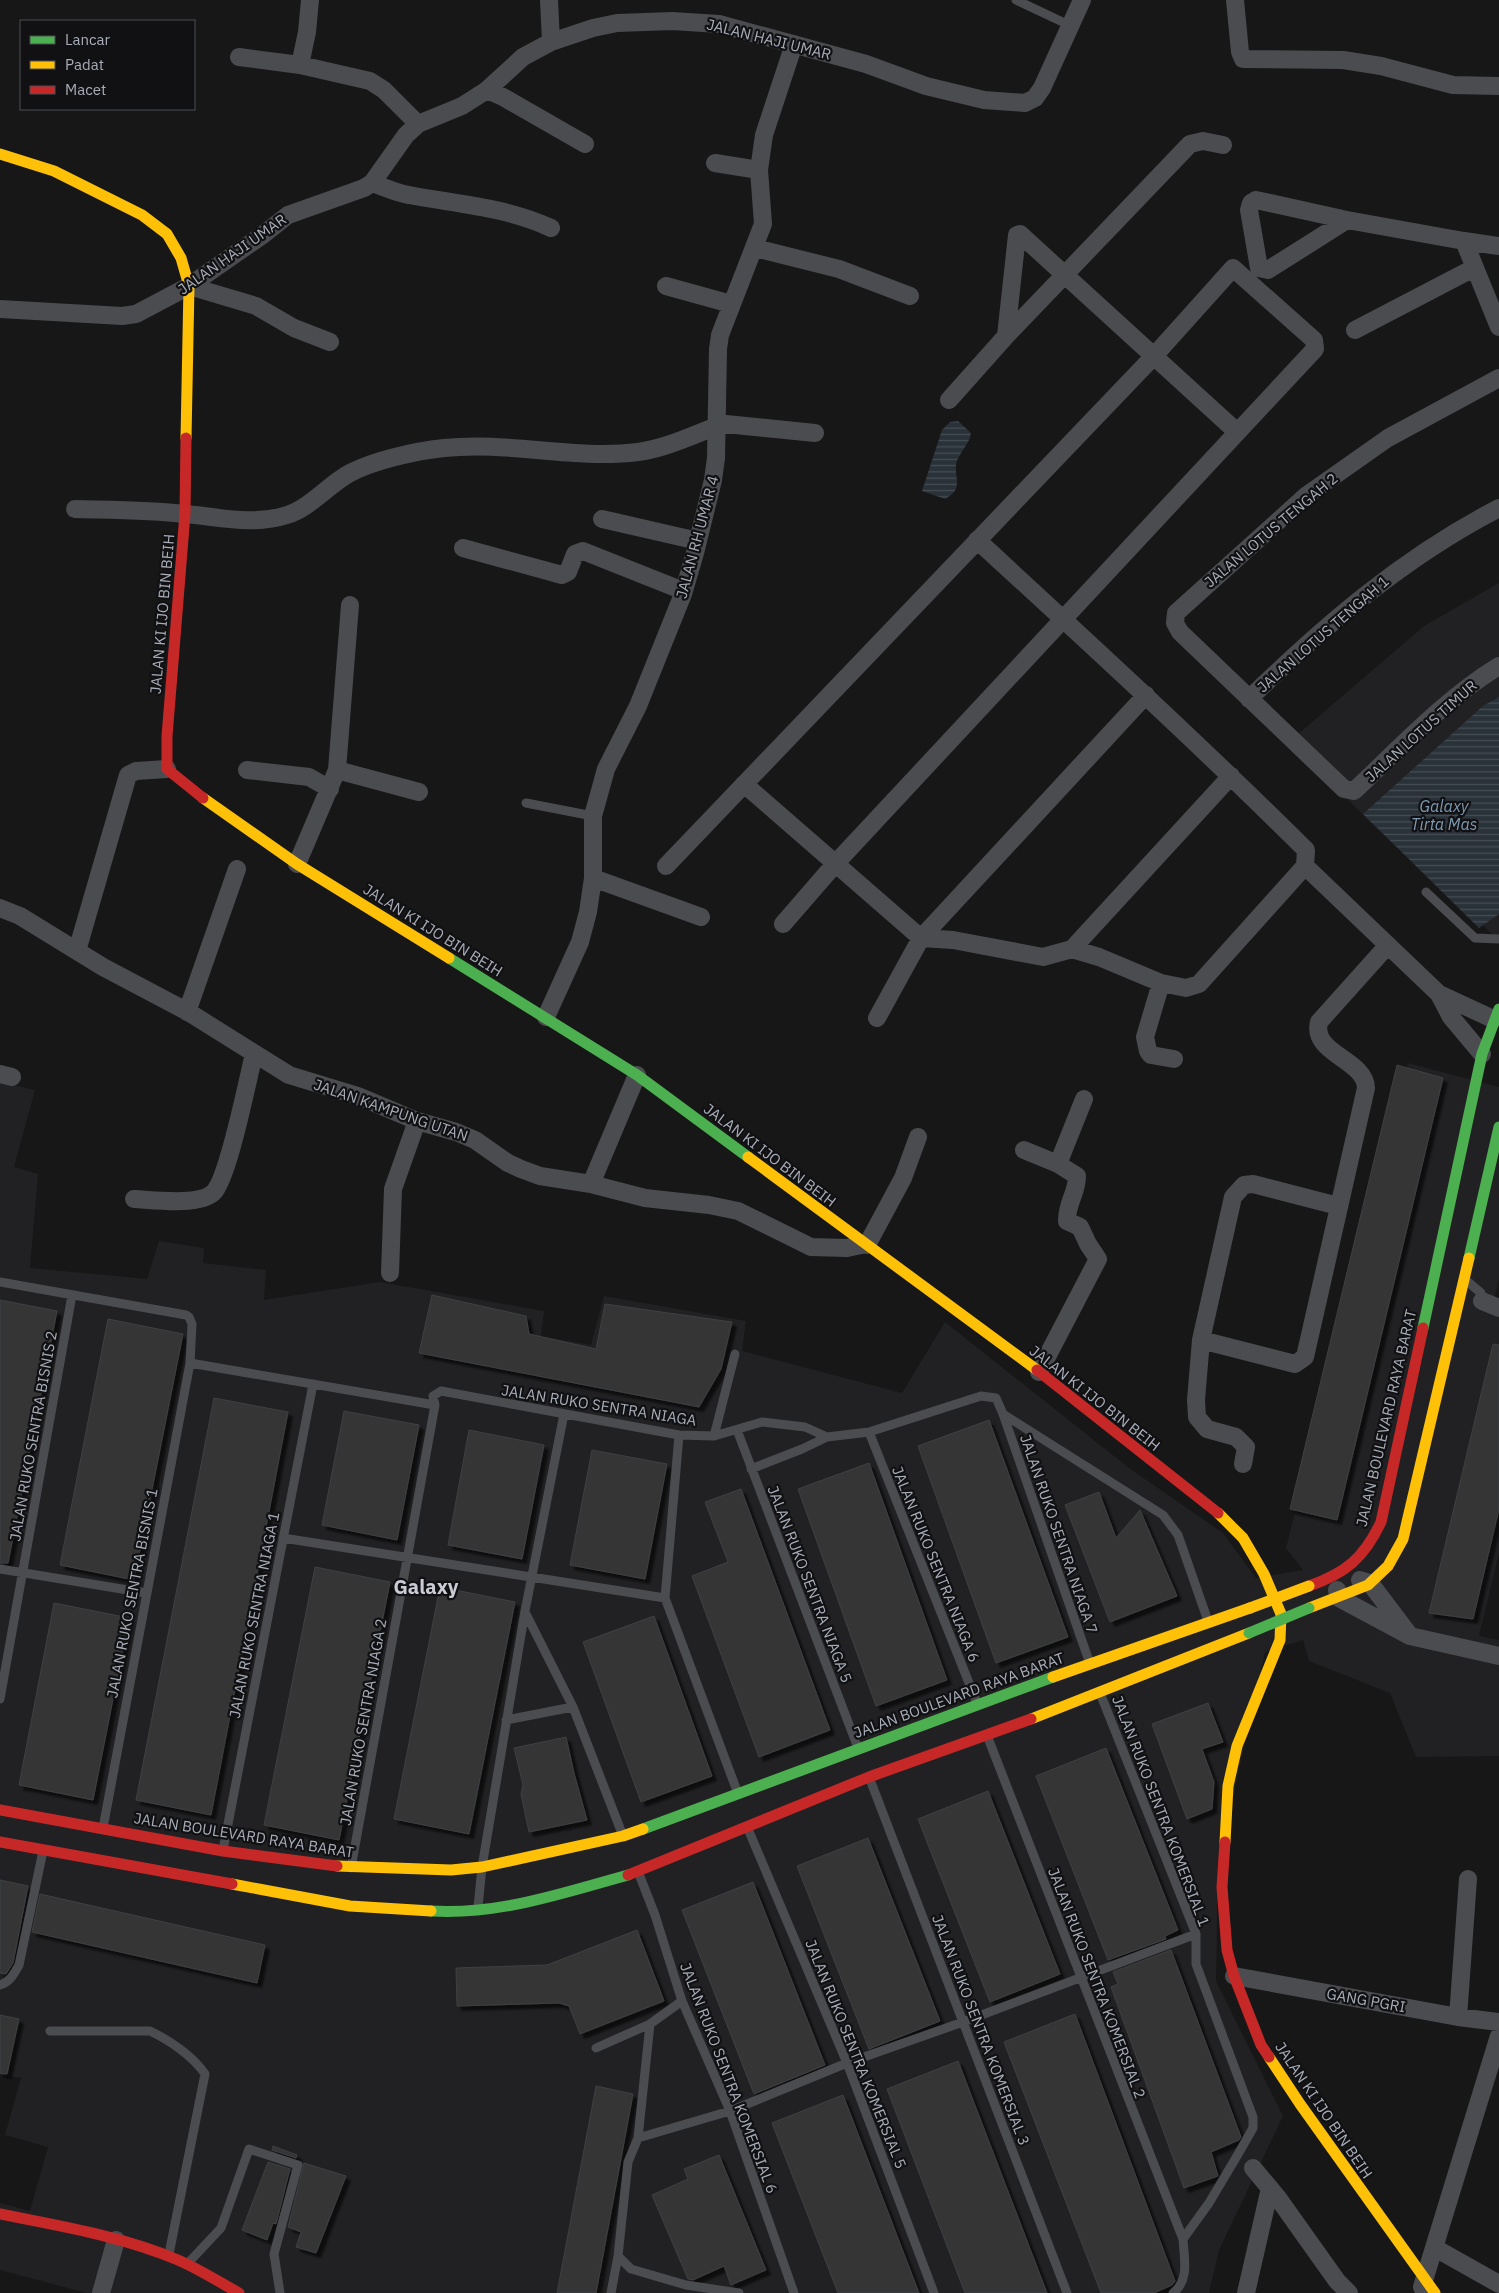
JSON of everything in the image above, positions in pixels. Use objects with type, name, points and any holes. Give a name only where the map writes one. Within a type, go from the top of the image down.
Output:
[{"type":"main road","name":"JALAN KI IJO BIN BEIH","points":[[0,154],[54,170],[142,215],[167,234],[181,258],[189,286],[185,514],[167,736],[167,769],[182,783],[297,864],[637,1075],[1038,1372],[1215,1510],[1243,1538],[1264,1574],[1281,1614],[1280,1640],[1237,1746],[1228,1786],[1222,1886],[1227,1950],[1234,1976],[1262,2045],[1300,2104],[1426,2288]]},
{"type":"main road","name":"JALAN BOULEVARD RAYA BARAT","points":[[0,1810],[222,1850],[351,1868],[451,1870],[482,1867],[623,1836],[1090,1663],[1171,1649],[1213,1634],[1250,1608],[1335,1578],[1359,1560],[1374,1538],[1381,1522],[1420,1334],[1482,1054],[1496,1014]]},
{"type":"main road","name":"JALAN BOULEVARD RAYA BARAT","points":[[0,1842],[350,1906],[449,1912],[522,1905],[638,1872],[869,1777],[987,1736],[1100,1693],[1171,1649],[1213,1634],[1249,1633],[1309,1608],[1339,1598],[1370,1583],[1388,1566],[1403,1539],[1465,1280],[1499,1126]]},
{"type":"main road","points":[[1420,1334],[1450,1340]]},
{"type":"main road","points":[[858,1748],[869,1777]]},
{"type":"main road","points":[[0,2214],[116,2240],[168,2256],[239,2293]]},
{"type":"street","points":[[300,65],[307,32],[310,0]]},
{"type":"street","points":[[549,0],[551,42]]},
{"type":"street","name":"JALAN HAJI UMAR","points":[[0,309],[48,313],[136,314],[189,286],[288,215],[357,191],[372,183],[406,135],[418,124],[462,106],[486,90],[523,57],[551,42],[593,28],[617,23],[686,21],[719,24],[866,64],[926,86],[984,100],[1025,103],[1035,98],[1042,88],[1082,0]]},
{"type":"street","points":[[1234,0],[1240,52],[1243,59],[1342,60],[1381,66],[1453,85],[1499,86]]},
{"type":"street","name":"JALAN RH UMAR 4","points":[[546,1017],[580,942],[588,912],[593,878],[593,816],[606,769],[638,706],[683,594],[698,541],[713,480],[720,335],[763,224],[759,170],[767,121],[794,44]]},
{"type":"street","points":[[239,57],[300,65],[360,78],[377,84],[418,124]]},
{"type":"street","points":[[486,90],[503,97],[585,144]]},
{"type":"street","points":[[949,400],[1006,336],[1190,144],[1203,141],[1223,145]]},
{"type":"street","points":[[715,163],[759,170]]},
{"type":"street","points":[[372,183],[407,195],[454,201],[532,219],[551,228]]},
{"type":"street","points":[[1347,220],[1268,270],[1259,268],[1249,210],[1253,201],[1256,200],[1347,220],[1499,246]]},
{"type":"street","points":[[1006,336],[1018,234],[1022,234],[1236,432]]},
{"type":"street","points":[[1464,241],[1499,327]]},
{"type":"street","points":[[755,248],[839,270],[910,296]]},
{"type":"street","points":[[666,866],[1154,356],[1233,268],[1314,340],[1315,349],[835,864],[783,924]]},
{"type":"street","points":[[1355,330],[1474,268]]},
{"type":"street","points":[[189,286],[256,306],[294,328],[330,342]]},
{"type":"street","points":[[666,286],[731,304]]},
{"type":"street","name":"JALAN LOTUS TENGAH 2","points":[[1249,699],[1180,632],[1175,622],[1176,613],[1278,521],[1329,479],[1388,438],[1499,378]]},
{"type":"street","points":[[76,509],[185,514],[241,521],[273,519],[290,514],[344,477],[362,468],[419,452],[444,448],[514,448],[575,453],[636,452],[664,447],[716,424],[815,433]]},
{"type":"street","name":"JALAN LOTUS TENGAH 1","points":[[1249,699],[1297,652],[1389,576],[1445,539],[1499,508]]},
{"type":"street","points":[[602,519],[698,541]]},
{"type":"street","points":[[744,784],[921,938],[953,940],[1043,957],[1072,949],[1099,957],[1161,983],[1186,988],[1199,984],[1305,866],[1306,850],[1146,695],[977,540]]},
{"type":"street","points":[[463,548],[562,575],[568,572],[575,554],[583,552],[676,588],[683,594]]},
{"type":"street","points":[[297,864],[338,770],[350,605]]},
{"type":"street","name":"JALAN LOTUS TIMUR","points":[[1249,699],[1344,789],[1354,791],[1433,717],[1481,677],[1499,666]]},
{"type":"street","points":[[877,1018],[921,938],[1146,695]]},
{"type":"street","points":[[77,951],[128,775],[136,771],[167,769]]},
{"type":"street","points":[[246,770],[308,777],[330,789]]},
{"type":"street","points":[[338,770],[419,792]]},
{"type":"street","points":[[1072,949],[1231,776]]},
{"type":"street","points":[[1305,866],[1439,994],[1451,1017],[1482,1054]]},
{"type":"street","points":[[188,1012],[237,869]]},
{"type":"street","points":[[593,878],[701,917]]},
{"type":"street","name":"JALAN KAMPUNG UTAN","points":[[0,908],[20,916],[77,951],[188,1012],[289,1075],[358,1096],[418,1121],[456,1132],[475,1140],[508,1163],[530,1173],[591,1184],[645,1198],[709,1204],[738,1211],[811,1247],[847,1248],[866,1245]]},
{"type":"street","points":[[1201,1340],[1295,1364],[1305,1357],[1366,1084],[1364,1075],[1322,1042],[1318,1027],[1319,1022],[1388,945]]},
{"type":"street","points":[[1161,983],[1146,1037],[1146,1046],[1151,1055],[1174,1059]]},
{"type":"street","points":[[1439,994],[1496,1014]]},
{"type":"street","points":[[134,1199],[195,1200],[212,1194],[218,1186],[231,1146],[254,1054]]},
{"type":"street","points":[[591,1184],[637,1075]]},
{"type":"street","points":[[1058,1164],[1084,1099]]},
{"type":"street","points":[[390,1273],[393,1189],[418,1121]]},
{"type":"street","points":[[866,1245],[902,1178],[918,1137]]},
{"type":"street","points":[[1024,1150],[1058,1164],[1077,1176],[1077,1188],[1069,1201],[1066,1221],[1080,1227],[1098,1259],[1038,1372]]},
{"type":"street","points":[[1243,1464],[1246,1452],[1241,1440],[1208,1429],[1197,1417],[1196,1400],[1201,1340],[1233,1197],[1244,1185],[1253,1184],[1338,1206]]},
{"type":"street","points":[[1482,1301],[1499,1308]]},
{"type":"street","points":[[1410,1636],[1370,1583],[1348,1576],[1335,1578],[1339,1598],[1410,1636],[1499,1656]]},
{"type":"street","points":[[1458,2016],[1468,1878]]},
{"type":"street","name":"GANG PGRI","points":[[1234,1976],[1499,2022]]},
{"type":"street","points":[[1426,2288],[1434,2248],[1499,2036]]},
{"type":"street","points":[[1253,2168],[1270,2188],[1340,2289]]},
{"type":"street","points":[[1246,2293],[1270,2188]]},
{"type":"street","points":[[102,2293],[116,2240]]},
{"type":"street","points":[[1434,2248],[1499,2284]]},
{"type":"lane","points":[[1016,0],[1071,26]]},
{"type":"lane","points":[[526,803],[593,816]]},
{"type":"lane","points":[[1426,892],[1475,938],[1499,939]]},
{"type":"lane","points":[[1465,1280],[1481,1293],[1482,1301]]},
{"type":"lane","points":[[0,1282],[72,1295]]},
{"type":"lane","name":"JALAN RUKO SENTRA BISNIS 1","points":[[72,1295],[189,1316],[192,1324],[190,1363],[102,1828]]},
{"type":"lane","name":"JALAN RUKO SENTRA BISNIS 2","points":[[0,1699],[72,1295]]},
{"type":"lane","points":[[714,1436],[735,1354]]},
{"type":"lane","points":[[190,1363],[435,1405]]},
{"type":"lane","name":"JALAN RUKO SENTRA NIAGA 1","points":[[222,1850],[313,1384]]},
{"type":"lane","name":"JALAN RUKO SENTRA NIAGA","points":[[435,1405],[432,1396],[441,1391],[679,1435],[714,1436],[762,1422],[805,1427],[827,1437]]},
{"type":"lane","points":[[751,1469],[802,1450],[827,1437],[869,1432],[980,1396],[996,1398],[1003,1414],[1163,1515],[1178,1535],[1213,1634]]},
{"type":"lane","name":"JALAN RUKO SENTRA NIAGA 2","points":[[351,1868],[435,1405]]},
{"type":"lane","points":[[478,1909],[482,1867],[506,1720],[531,1577],[564,1414]]},
{"type":"lane","name":"JALAN RUKO SENTRA NIAGA 7","points":[[1003,1414],[1090,1663]]},
{"type":"lane","name":"JALAN RUKO SENTRA NIAGA 5","points":[[737,1430],[858,1748]]},
{"type":"lane","name":"JALAN RUKO SENTRA NIAGA 6","points":[[869,1432],[978,1706]]},
{"type":"lane","points":[[679,1435],[665,1598],[738,1794]]},
{"type":"lane","points":[[283,1538],[665,1598]]},
{"type":"lane","points":[[0,1569],[146,1593]]},
{"type":"lane","points":[[525,1611],[573,1707],[623,1836]]},
{"type":"lane","name":"JALAN RUKO SENTRA KOMERSIAL 1","points":[[1100,1693],[1196,1934],[1196,1964],[1253,2117],[1253,2128],[1209,2203],[1183,2239]]},
{"type":"lane","points":[[506,1720],[573,1707]]},
{"type":"lane","name":"JALAN RUKO SENTRA KOMERSIAL 2","points":[[987,1736],[1183,2239],[1184,2277],[1181,2287],[1173,2293]]},
{"type":"lane","name":"JALAN RUKO SENTRA KOMERSIAL 3","points":[[869,1777],[1067,2293]]},
{"type":"lane","name":"JALAN RUKO SENTRA KOMERSIAL 5","points":[[747,1827],[847,2063],[934,2293]]},
{"type":"lane","points":[[0,1985],[6,1983],[14,1976],[19,1965],[43,1850]]},
{"type":"lane","name":"JALAN RUKO SENTRA KOMERSIAL 6","points":[[638,1872],[655,1915],[682,2001],[730,2111],[794,2293]]},
{"type":"lane","points":[[638,2138],[730,2111],[847,2063],[963,2022],[1196,1934]]},
{"type":"lane","points":[[596,2048],[650,2024],[682,2001]]},
{"type":"lane","points":[[611,2293],[618,2256],[628,2162],[638,2138],[650,2024]]},
{"type":"lane","points":[[50,2031],[150,2031],[161,2036],[199,2064],[205,2074],[168,2256]]},
{"type":"lane","points":[[186,2264],[221,2228],[249,2149],[298,2165],[274,2254],[280,2293]]},
{"type":"lane","points":[[618,2256],[631,2269],[686,2285],[739,2293]]},
{"type":"shaded area","points":[[1499,583],[1499,940],[1371,823],[1290,741],[1424,626]]},
{"type":"shaded area","points":[[1408,1063],[1499,1087],[1499,1279],[1491,1312],[1499,1315],[1499,1553],[1479,1636],[1499,1640],[1499,1756],[1416,1757],[1390,1693],[1309,1661],[1303,1640],[1265,1652],[1218,1865],[1216,1981],[1283,2116],[1219,2250],[1209,2293],[87,2293],[0,2270],[0,2203],[30,2211],[48,2147],[5,2135],[21,2078],[0,2075],[0,1082],[35,1090],[14,1167],[38,1174],[30,1268],[147,1279],[159,1241],[204,1248],[203,1263],[266,1270],[264,1300],[380,1282],[544,1311],[541,1336],[591,1345],[604,1296],[746,1321],[742,1351],[902,1393],[945,1322],[1129,1468],[1223,1533],[1256,1578],[1303,1570],[1286,1548]]},
{"type":"water","points":[[958,421],[971,433],[969,441],[957,461],[957,486],[955,491],[945,499],[922,491],[942,430],[950,422]]},
{"type":"water","name":"Galaxy Tirta Mas","points":[[1499,697],[1499,914],[1479,928],[1363,814],[1483,706]]},
{"type":"building","points":[[1397,1065],[1443,1078],[1337,1520],[1290,1509]]},
{"type":"building","points":[[432,1295],[526,1316],[529,1334],[596,1349],[605,1304],[732,1322],[721,1369],[699,1407],[419,1353]]},
{"type":"building","points":[[0,1300],[57,1311],[8,1563],[0,1563]]},
{"type":"building","points":[[108,1319],[183,1334],[134,1580],[60,1565]]},
{"type":"building","points":[[1493,1344],[1499,1345],[1499,1509],[1473,1619],[1429,1613]]},
{"type":"building","points":[[214,1398],[288,1412],[211,1815],[136,1800]]},
{"type":"building","points":[[344,1411],[419,1425],[397,1540],[322,1525]]},
{"type":"building","points":[[989,1420],[1068,1637],[996,1663],[918,1446]]},
{"type":"building","points":[[469,1430],[544,1445],[522,1559],[448,1545]]},
{"type":"building","points":[[592,1450],[667,1464],[645,1579],[570,1565]]},
{"type":"building","points":[[869,1463],[947,1680],[876,1706],[798,1489]]},
{"type":"building","points":[[741,1489],[830,1730],[759,1757],[692,1576],[728,1562],[705,1502]]},
{"type":"building","points":[[1099,1492],[1116,1538],[1140,1510],[1177,1596],[1110,1622],[1065,1505]]},
{"type":"building","points":[[315,1567],[390,1582],[339,1840],[264,1825]]},
{"type":"building","points":[[440,1587],[515,1602],[469,1834],[394,1819]]},
{"type":"building","points":[[54,1603],[129,1618],[93,1800],[19,1785]]},
{"type":"building","points":[[654,1616],[712,1776],[641,1802],[583,1642]]},
{"type":"building","points":[[1208,1703],[1223,1742],[1202,1749],[1214,1782],[1212,1809],[1187,1819],[1152,1724]]},
{"type":"building","points":[[566,1737],[587,1820],[529,1832],[521,1794],[523,1785],[514,1748]]},
{"type":"building","points":[[1106,1748],[1178,1930],[1165,1936],[1166,1939],[1108,1960],[1036,1776]]},
{"type":"building","points":[[988,1791],[1060,1974],[990,2002],[918,1819]]},
{"type":"building","points":[[868,1838],[940,2021],[869,2049],[797,1866]]},
{"type":"building","points":[[0,1880],[28,1886],[13,1963],[6,1974],[0,1973]]},
{"type":"building","points":[[753,1882],[825,2065],[754,2094],[682,1910]]},
{"type":"building","points":[[40,1894],[265,1945],[257,1983],[32,1932]]},
{"type":"building","points":[[637,1930],[664,2001],[580,2034],[569,2006],[559,2003],[457,2006],[456,1968],[547,1965]]},
{"type":"building","points":[[1171,1950],[1241,2137],[1239,2140],[1211,2152],[1218,2176],[1184,2188],[1111,1987],[1118,1984],[1113,1972]]},
{"type":"building","points":[[1075,2014],[1175,2281],[1172,2285],[1154,2293],[1101,2293],[1004,2042]]},
{"type":"building","points":[[0,2015],[19,2019],[7,2074],[0,2073]]},
{"type":"building","points":[[958,2061],[1047,2293],[965,2293],[887,2089]]},
{"type":"building","points":[[596,2086],[633,2094],[596,2293],[557,2293]]},
{"type":"building","points":[[843,2095],[919,2293],[838,2293],[772,2123]]},
{"type":"building","points":[[273,2146],[297,2155],[296,2158],[272,2150]]},
{"type":"building","points":[[719,2155],[766,2270],[731,2285],[724,2266],[693,2280],[688,2279],[652,2195],[688,2179],[684,2169]]},
{"type":"building","points":[[268,2162],[290,2169],[276,2224],[273,2223],[267,2240],[242,2230]]},
{"type":"building","points":[[304,2163],[346,2176],[316,2253],[296,2247],[301,2232],[288,2227]]},
{"type":"traffic: fast","points":[[449,958],[637,1075],[748,1157]]},
{"type":"traffic: fast","points":[[1423,1328],[1482,1054],[1499,1009]]},
{"type":"traffic: fast","points":[[1469,1258],[1499,1127]]},
{"type":"traffic: fast","points":[[1249,1633],[1309,1608]]},
{"type":"traffic: fast","points":[[643,1829],[1053,1677]]},
{"type":"traffic: fast","points":[[431,1911],[482,1910],[507,1906],[628,1875]]},
{"type":"traffic: slow","points":[[0,154],[54,171],[142,215],[167,234],[181,258],[189,286],[186,438]]},
{"type":"traffic: slow","points":[[203,798],[297,864],[449,958]]},
{"type":"traffic: slow","points":[[748,1157],[1037,1370]]},
{"type":"traffic: slow","points":[[1309,1608],[1368,1585],[1388,1566],[1403,1539],[1469,1258]]},
{"type":"traffic: slow","points":[[1218,1513],[1243,1538],[1264,1574],[1281,1614],[1280,1640],[1237,1746],[1228,1786],[1225,1842]]},
{"type":"traffic: slow","points":[[1250,1608],[1309,1586]]},
{"type":"traffic: slow","points":[[1053,1677],[1250,1608]]},
{"type":"traffic: slow","points":[[1031,1719],[1249,1633]]},
{"type":"traffic: slow","points":[[337,1866],[451,1870],[482,1867],[623,1836],[643,1829]]},
{"type":"traffic: slow","points":[[232,1884],[350,1906],[431,1911]]},
{"type":"traffic: slow","points":[[1269,2057],[1300,2104],[1435,2293]]},
{"type":"traffic: jam","points":[[186,438],[185,514],[167,736],[167,769],[203,798]]},
{"type":"traffic: jam","points":[[1309,1586],[1333,1576],[1352,1563],[1361,1555],[1375,1535],[1381,1522],[1423,1328]]},
{"type":"traffic: jam","points":[[1037,1370],[1218,1513]]},
{"type":"traffic: jam","points":[[628,1875],[869,1777],[1031,1719]]},
{"type":"traffic: jam","points":[[0,1810],[223,1851],[337,1866]]},
{"type":"traffic: jam","points":[[0,1842],[232,1884]]},
{"type":"traffic: jam","points":[[1225,1842],[1222,1887],[1227,1950],[1234,1976],[1261,2045],[1269,2057]]},
{"type":"traffic: jam","points":[[0,2214],[90,2232],[135,2244],[201,2271],[239,2293]]},
{"type":"district","name":"Galaxy","points":[[426,1586]]}]
